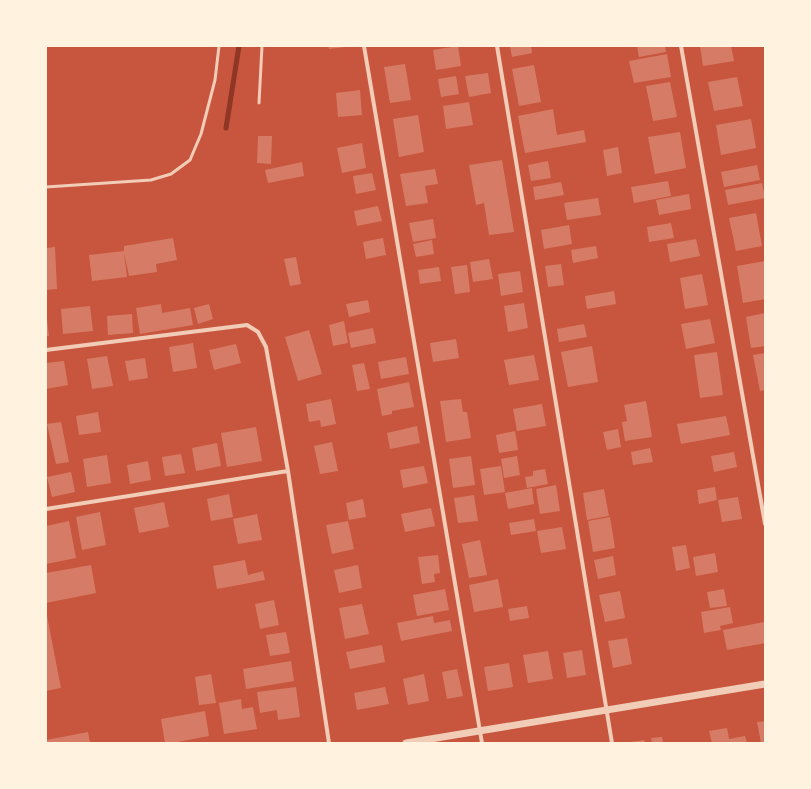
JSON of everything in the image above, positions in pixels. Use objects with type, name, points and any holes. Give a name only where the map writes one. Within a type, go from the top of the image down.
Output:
[{"type":"street","points":[[364,46],[482,743]]},
{"type":"street","points":[[497,46],[612,743]]},
{"type":"street","points":[[681,46],[765,524]]},
{"type":"street","points":[[46,350],[247,325],[258,332],[266,347],[288,471],[329,743]]},
{"type":"street","points":[[46,509],[288,471]]},
{"type":"street","points":[[406,743],[765,684]]},
{"type":"lane","points":[[46,187],[151,180],[172,174],[190,160],[200,134],[215,80],[219,46]]},
{"type":"lane","points":[[259,103],[262,46]]},
{"type":"building","points":[[328,46],[345,46],[345,47],[329,49]]},
{"type":"building","points":[[458,46],[461,66],[436,70],[433,50]]},
{"type":"building","points":[[510,46],[531,46],[532,53],[512,57]]},
{"type":"building","points":[[637,46],[665,46],[666,52],[639,57]]},
{"type":"building","points":[[700,46],[731,46],[734,61],[703,66]]},
{"type":"building","points":[[667,54],[671,77],[634,83],[629,61]]},
{"type":"building","points":[[405,64],[411,100],[390,103],[384,67]]},
{"type":"building","points":[[534,65],[541,102],[519,106],[512,69]]},
{"type":"building","points":[[488,73],[491,93],[469,97],[465,76]]},
{"type":"building","points":[[456,76],[459,94],[441,97],[438,79]]},
{"type":"building","points":[[737,77],[743,106],[714,111],[708,82]]},
{"type":"building","points":[[670,82],[677,117],[653,121],[646,86]]},
{"type":"building","points":[[360,90],[362,115],[338,117],[336,93]]},
{"type":"building","points":[[469,102],[473,125],[446,129],[443,106]]},
{"type":"building","points":[[553,109],[557,135],[584,130],[586,142],[525,153],[518,116]]},
{"type":"building","points":[[418,115],[424,152],[399,157],[393,119]]},
{"type":"building","points":[[751,119],[756,148],[721,155],[716,125]]},
{"type":"building","points":[[680,132],[686,168],[655,174],[648,137]]},
{"type":"building","points":[[258,136],[272,136],[271,164],[257,163]]},
{"type":"building","points":[[362,143],[366,168],[342,173],[337,148]]},
{"type":"building","points":[[618,147],[622,173],[607,176],[603,150]]},
{"type":"building","points":[[502,160],[514,232],[489,235],[484,203],[476,205],[469,165]]},
{"type":"building","points":[[548,161],[551,178],[531,181],[528,165]]},
{"type":"building","points":[[302,162],[304,176],[268,183],[265,170]]},
{"type":"building","points":[[757,165],[760,180],[724,187],[721,172]]},
{"type":"building","points":[[435,169],[438,184],[425,186],[428,203],[406,206],[400,174]]},
{"type":"building","points":[[372,173],[376,190],[356,194],[353,176]]},
{"type":"building","points":[[668,181],[671,196],[634,203],[631,187]]},
{"type":"building","points":[[561,182],[564,195],[535,200],[533,187]]},
{"type":"building","points":[[762,183],[765,198],[728,205],[725,190]]},
{"type":"building","points":[[689,194],[691,209],[659,215],[656,200]]},
{"type":"building","points":[[598,198],[601,215],[567,220],[564,203]]},
{"type":"building","points":[[378,206],[382,221],[357,226],[354,211]]},
{"type":"building","points":[[756,213],[762,246],[736,251],[729,218]]},
{"type":"building","points":[[433,219],[436,238],[413,242],[409,223]]},
{"type":"building","points":[[671,223],[674,238],[649,242],[647,227]]},
{"type":"building","points":[[569,225],[572,244],[544,249],[541,230]]},
{"type":"building","points":[[173,238],[177,260],[156,264],[157,272],[129,276],[124,253],[127,277],[92,281],[89,255],[124,251],[124,246]]},
{"type":"building","points":[[383,238],[386,255],[366,259],[363,242]]},
{"type":"building","points":[[696,239],[700,256],[670,262],[667,244]]},
{"type":"building","points":[[432,240],[434,254],[416,257],[413,244]]},
{"type":"building","points":[[596,246],[598,258],[573,263],[571,250]]},
{"type":"building","points":[[55,247],[57,289],[46,290],[46,248]]},
{"type":"building","points":[[296,257],[301,284],[290,286],[284,259]]},
{"type":"building","points":[[489,259],[493,279],[473,282],[470,262]]},
{"type":"building","points":[[765,261],[765,299],[743,303],[737,266]]},
{"type":"building","points":[[561,264],[564,285],[548,287],[545,266]]},
{"type":"building","points":[[467,265],[470,292],[455,294],[451,267]]},
{"type":"building","points":[[439,267],[441,281],[420,284],[418,270]]},
{"type":"building","points":[[520,271],[523,292],[501,296],[498,274]]},
{"type":"building","points":[[702,274],[708,305],[685,309],[680,278]]},
{"type":"building","points":[[614,291],[616,304],[587,309],[585,296]]},
{"type":"building","points":[[368,300],[370,312],[349,317],[346,304]]},
{"type":"building","points":[[524,303],[528,328],[508,332],[504,306]]},
{"type":"building","points":[[161,304],[162,313],[190,308],[193,325],[140,334],[136,308]]},
{"type":"building","points":[[209,304],[213,319],[198,324],[194,308]]},
{"type":"building","points":[[90,306],[93,331],[63,334],[61,309]]},
{"type":"building","points":[[765,313],[765,346],[751,348],[746,317]]},
{"type":"building","points":[[132,314],[133,333],[108,335],[107,316]]},
{"type":"building","points":[[47,319],[49,336],[46,336]]},
{"type":"building","points":[[710,319],[715,343],[686,349],[681,324]]},
{"type":"building","points":[[344,321],[348,343],[333,346],[329,325]]},
{"type":"building","points":[[584,324],[587,337],[559,342],[557,329]]},
{"type":"building","points":[[373,328],[376,343],[351,348],[348,333]]},
{"type":"building","points":[[309,330],[322,374],[298,381],[285,337]]},
{"type":"building","points":[[456,339],[459,358],[433,362],[430,343]]},
{"type":"building","points":[[193,343],[197,368],[173,372],[169,347]]},
{"type":"building","points":[[236,344],[241,363],[214,370],[209,350]]},
{"type":"building","points":[[592,346],[598,382],[568,387],[561,352]]},
{"type":"building","points":[[717,352],[723,395],[700,398],[694,355]]},
{"type":"building","points":[[765,353],[765,390],[760,391],[753,355]]},
{"type":"building","points":[[534,355],[539,380],[509,385],[504,360]]},
{"type":"building","points":[[107,356],[113,386],[92,389],[87,359]]},
{"type":"building","points":[[406,357],[409,374],[381,379],[378,362]]},
{"type":"building","points":[[145,358],[148,378],[129,381],[125,361]]},
{"type":"building","points":[[64,361],[68,385],[46,389],[46,363]]},
{"type":"building","points":[[364,363],[370,389],[357,391],[352,365]]},
{"type":"building","points":[[409,382],[414,407],[392,411],[392,414],[382,416],[377,389]]},
{"type":"building","points":[[331,399],[336,424],[321,427],[320,420],[309,422],[306,404]]},
{"type":"building","points":[[461,399],[463,412],[467,412],[471,438],[446,442],[440,401]]},
{"type":"building","points":[[646,401],[652,437],[625,441],[622,422],[627,421],[624,405]]},
{"type":"building","points":[[542,404],[546,426],[517,431],[513,409]]},
{"type":"building","points":[[98,412],[101,432],[79,435],[76,416]]},
{"type":"building","points":[[726,416],[730,435],[681,444],[677,424]]},
{"type":"building","points":[[61,422],[69,462],[56,464],[47,424]]},
{"type":"building","points":[[417,426],[420,443],[390,449],[387,433]]},
{"type":"building","points":[[256,427],[262,461],[227,467],[221,433]]},
{"type":"building","points":[[618,429],[621,447],[607,450],[603,432]]},
{"type":"building","points":[[515,431],[518,450],[499,453],[496,435]]},
{"type":"building","points":[[332,442],[338,471],[320,474],[314,446]]},
{"type":"building","points":[[217,443],[221,466],[196,471],[192,448]]},
{"type":"building","points":[[650,448],[653,462],[633,465],[631,452]]},
{"type":"building","points":[[734,452],[737,467],[714,472],[711,456]]},
{"type":"building","points":[[181,454],[185,473],[165,476],[162,457]]},
{"type":"building","points":[[107,455],[111,483],[87,487],[83,459]]},
{"type":"building","points":[[471,456],[475,485],[453,488],[449,459]]},
{"type":"building","points":[[517,456],[520,475],[504,478],[501,459]]},
{"type":"building","points":[[148,461],[151,480],[130,484],[127,465]]},
{"type":"building","points":[[424,466],[428,483],[403,488],[400,470]]},
{"type":"building","points":[[501,466],[505,492],[484,495],[480,469]]},
{"type":"building","points":[[545,469],[548,484],[527,488],[525,477],[533,476],[533,471]]},
{"type":"building","points":[[71,472],[75,492],[52,497],[47,477]]},
{"type":"building","points":[[556,485],[560,511],[540,514],[536,489]]},
{"type":"building","points":[[715,487],[717,500],[699,504],[697,490]]},
{"type":"building","points":[[532,488],[534,504],[508,509],[505,493]]},
{"type":"building","points":[[604,489],[609,516],[587,520],[583,493]]},
{"type":"building","points":[[229,494],[233,517],[211,521],[207,499]]},
{"type":"building","points":[[474,495],[478,521],[458,523],[454,498]]},
{"type":"building","points":[[738,497],[742,519],[722,522],[718,500]]},
{"type":"building","points":[[363,499],[366,517],[349,520],[346,503]]},
{"type":"building","points":[[164,502],[169,527],[139,533],[134,508]]},
{"type":"building","points":[[431,508],[435,526],[405,532],[401,514]]},
{"type":"building","points":[[100,512],[106,545],[82,550],[76,517]]},
{"type":"building","points":[[257,514],[262,540],[238,544],[233,519]]},
{"type":"building","points":[[610,517],[615,548],[593,552],[588,521]]},
{"type":"building","points":[[534,519],[536,531],[511,535],[509,523]]},
{"type":"building","points":[[69,521],[76,558],[46,564],[46,526]]},
{"type":"building","points":[[348,521],[354,549],[332,554],[326,525]]},
{"type":"building","points":[[562,527],[566,549],[541,553],[537,531]]},
{"type":"building","points":[[480,540],[487,575],[469,578],[462,544]]},
{"type":"building","points":[[686,545],[690,568],[676,571],[672,547]]},
{"type":"building","points":[[715,553],[718,572],[696,576],[693,557]]},
{"type":"building","points":[[438,555],[440,573],[434,574],[435,582],[422,584],[418,557]]},
{"type":"building","points":[[613,556],[616,575],[598,579],[594,560]]},
{"type":"building","points":[[245,560],[248,575],[263,571],[265,580],[217,589],[213,566]]},
{"type":"building","points":[[91,565],[96,593],[46,603],[46,573]]},
{"type":"building","points":[[358,565],[362,588],[339,593],[334,570]]},
{"type":"building","points":[[498,579],[503,607],[474,612],[469,585]]},
{"type":"building","points":[[445,589],[449,610],[417,616],[413,595]]},
{"type":"building","points":[[724,589],[727,606],[710,608],[707,592]]},
{"type":"building","points":[[620,591],[625,618],[605,622],[599,595]]},
{"type":"building","points":[[274,600],[279,625],[260,629],[255,604]]},
{"type":"building","points":[[362,604],[369,634],[345,639],[339,608]]},
{"type":"building","points":[[527,606],[529,618],[510,621],[508,609]]},
{"type":"building","points":[[730,607],[733,623],[720,626],[721,630],[704,633],[701,612]]},
{"type":"building","points":[[46,616],[61,688],[46,691]]},
{"type":"building","points":[[433,616],[434,623],[450,620],[452,631],[401,641],[397,623]]},
{"type":"building","points":[[764,622],[765,643],[727,650],[723,630]]},
{"type":"building","points":[[286,632],[290,653],[270,656],[266,635]]},
{"type":"building","points":[[627,638],[632,664],[613,668],[608,641]]},
{"type":"building","points":[[382,645],[385,662],[350,669],[346,652]]},
{"type":"building","points":[[582,650],[586,675],[567,678],[563,653]]},
{"type":"building","points":[[548,651],[553,679],[528,683],[523,655]]},
{"type":"building","points":[[291,661],[294,681],[246,689],[243,669]]},
{"type":"building","points":[[509,663],[513,687],[488,691],[484,667]]},
{"type":"building","points":[[457,669],[463,696],[447,699],[442,672]]},
{"type":"building","points":[[211,674],[216,703],[199,705],[195,677]]},
{"type":"building","points":[[424,674],[429,701],[408,705],[403,679]]},
{"type":"building","points":[[296,687],[300,717],[278,720],[277,710],[260,713],[257,692]]},
{"type":"building","points":[[385,687],[389,704],[357,710],[354,693]]},
{"type":"building","points":[[241,699],[242,709],[253,707],[257,729],[224,734],[219,703]]},
{"type":"building","points":[[205,711],[209,736],[165,743],[161,719]]},
{"type":"building","points":[[765,721],[765,743],[761,743],[757,722]]},
{"type":"building","points":[[727,728],[729,739],[745,736],[747,743],[712,743],[709,731]]},
{"type":"building","points":[[88,732],[90,743],[46,743],[46,740]]},
{"type":"building","points":[[662,737],[663,743],[652,743],[651,738]]},
{"type":"building","points":[[644,740],[645,743],[630,743],[630,742]]},
{"type":"waterway","points":[[226,128],[239,46]]}]
